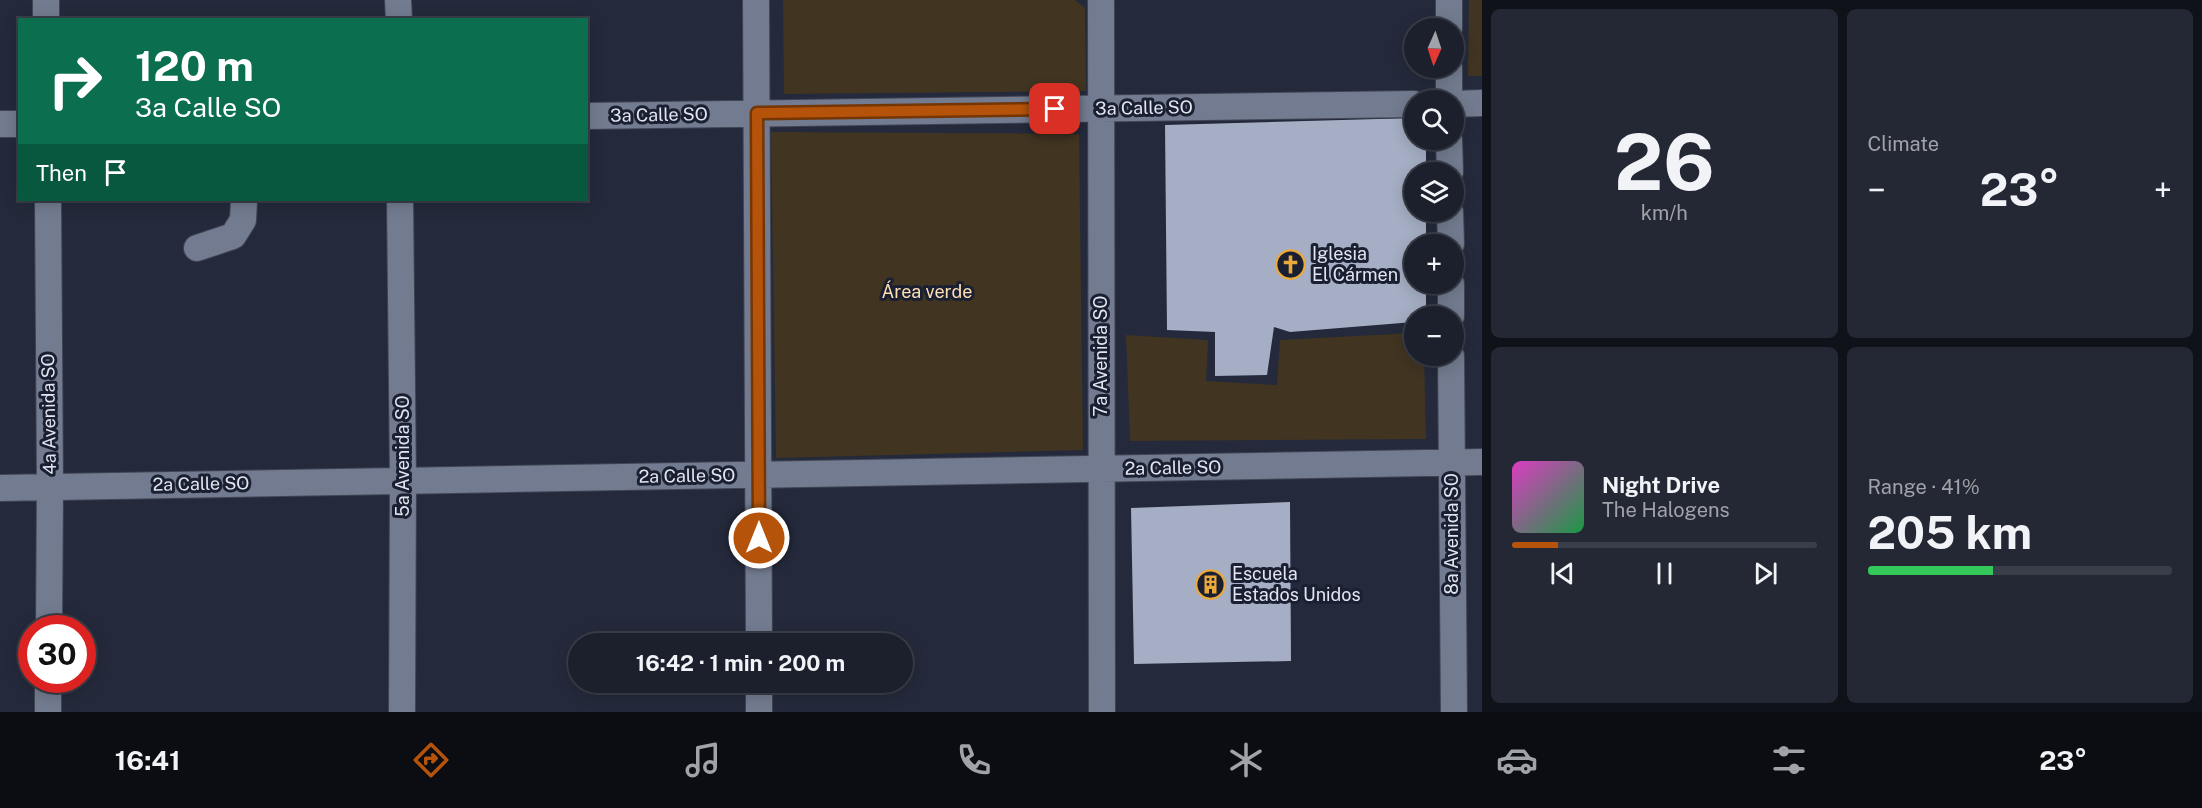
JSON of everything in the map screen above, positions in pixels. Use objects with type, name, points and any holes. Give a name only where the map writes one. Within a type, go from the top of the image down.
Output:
[{"type":"street","points":[[46,0],[46,18]]},
{"type":"street","points":[[398,0],[399,18]]},
{"type":"street","points":[[756,0],[759,633]]},
{"type":"street","name":"7a Avenida SO","points":[[1101,0],[1102,712]]},
{"type":"street","points":[[1449,0],[1449,18]]},
{"type":"street","points":[[1464,104],[1482,103]]},
{"type":"street","name":"3a Calle SO","points":[[588,116],[1404,104]]},
{"type":"street","points":[[0,124],[18,124]]},
{"type":"street","name":"4a Avenida SO","points":[[48,201],[49,615]]},
{"type":"street","points":[[197,248],[233,236],[243,220],[244,201]]},
{"type":"street","name":"5a Avenida SO","points":[[400,201],[403,481],[402,712]]},
{"type":"street","name":"8a Avenida SO","points":[[1451,366],[1454,712]]},
{"type":"street","name":"2a Calle SO","points":[[0,488],[1482,462]]},
{"type":"street","points":[[48,693],[48,712]]},
{"type":"street","points":[[759,693],[759,712]]},
{"type":"green space","points":[[783,0],[1075,0],[1085,8],[1086,91],[784,94]]},
{"type":"green space","points":[[1469,0],[1482,0],[1482,76],[1468,76]]},
{"type":"green space","name":"Área verde","points":[[771,132],[1079,134],[1083,450],[776,458]]},
{"type":"green space","points":[[1404,334],[1404,366],[1424,366],[1426,439],[1130,441],[1126,335],[1208,340],[1206,381],[1277,385],[1280,340]]},
{"type":"building","name":"Iglesia El Cármen","points":[[1404,118],[1404,150],[1426,150],[1426,162],[1404,162],[1404,222],[1426,222],[1426,234],[1404,234],[1404,294],[1426,294],[1426,306],[1404,306],[1404,323],[1290,332],[1274,327],[1267,375],[1215,376],[1215,332],[1167,330],[1165,125]]},
{"type":"building","name":"Escuela Estados Unidos","points":[[1290,502],[1291,661],[1134,664],[1131,508]]},
{"type":"place","name":"Iglesia El Cármen","points":[[1291,264]]},
{"type":"place","name":"Escuela Estados Unidos","points":[[1211,584]]},
{"type":"route","points":[[759,538],[757,113],[1055,109]]}]
